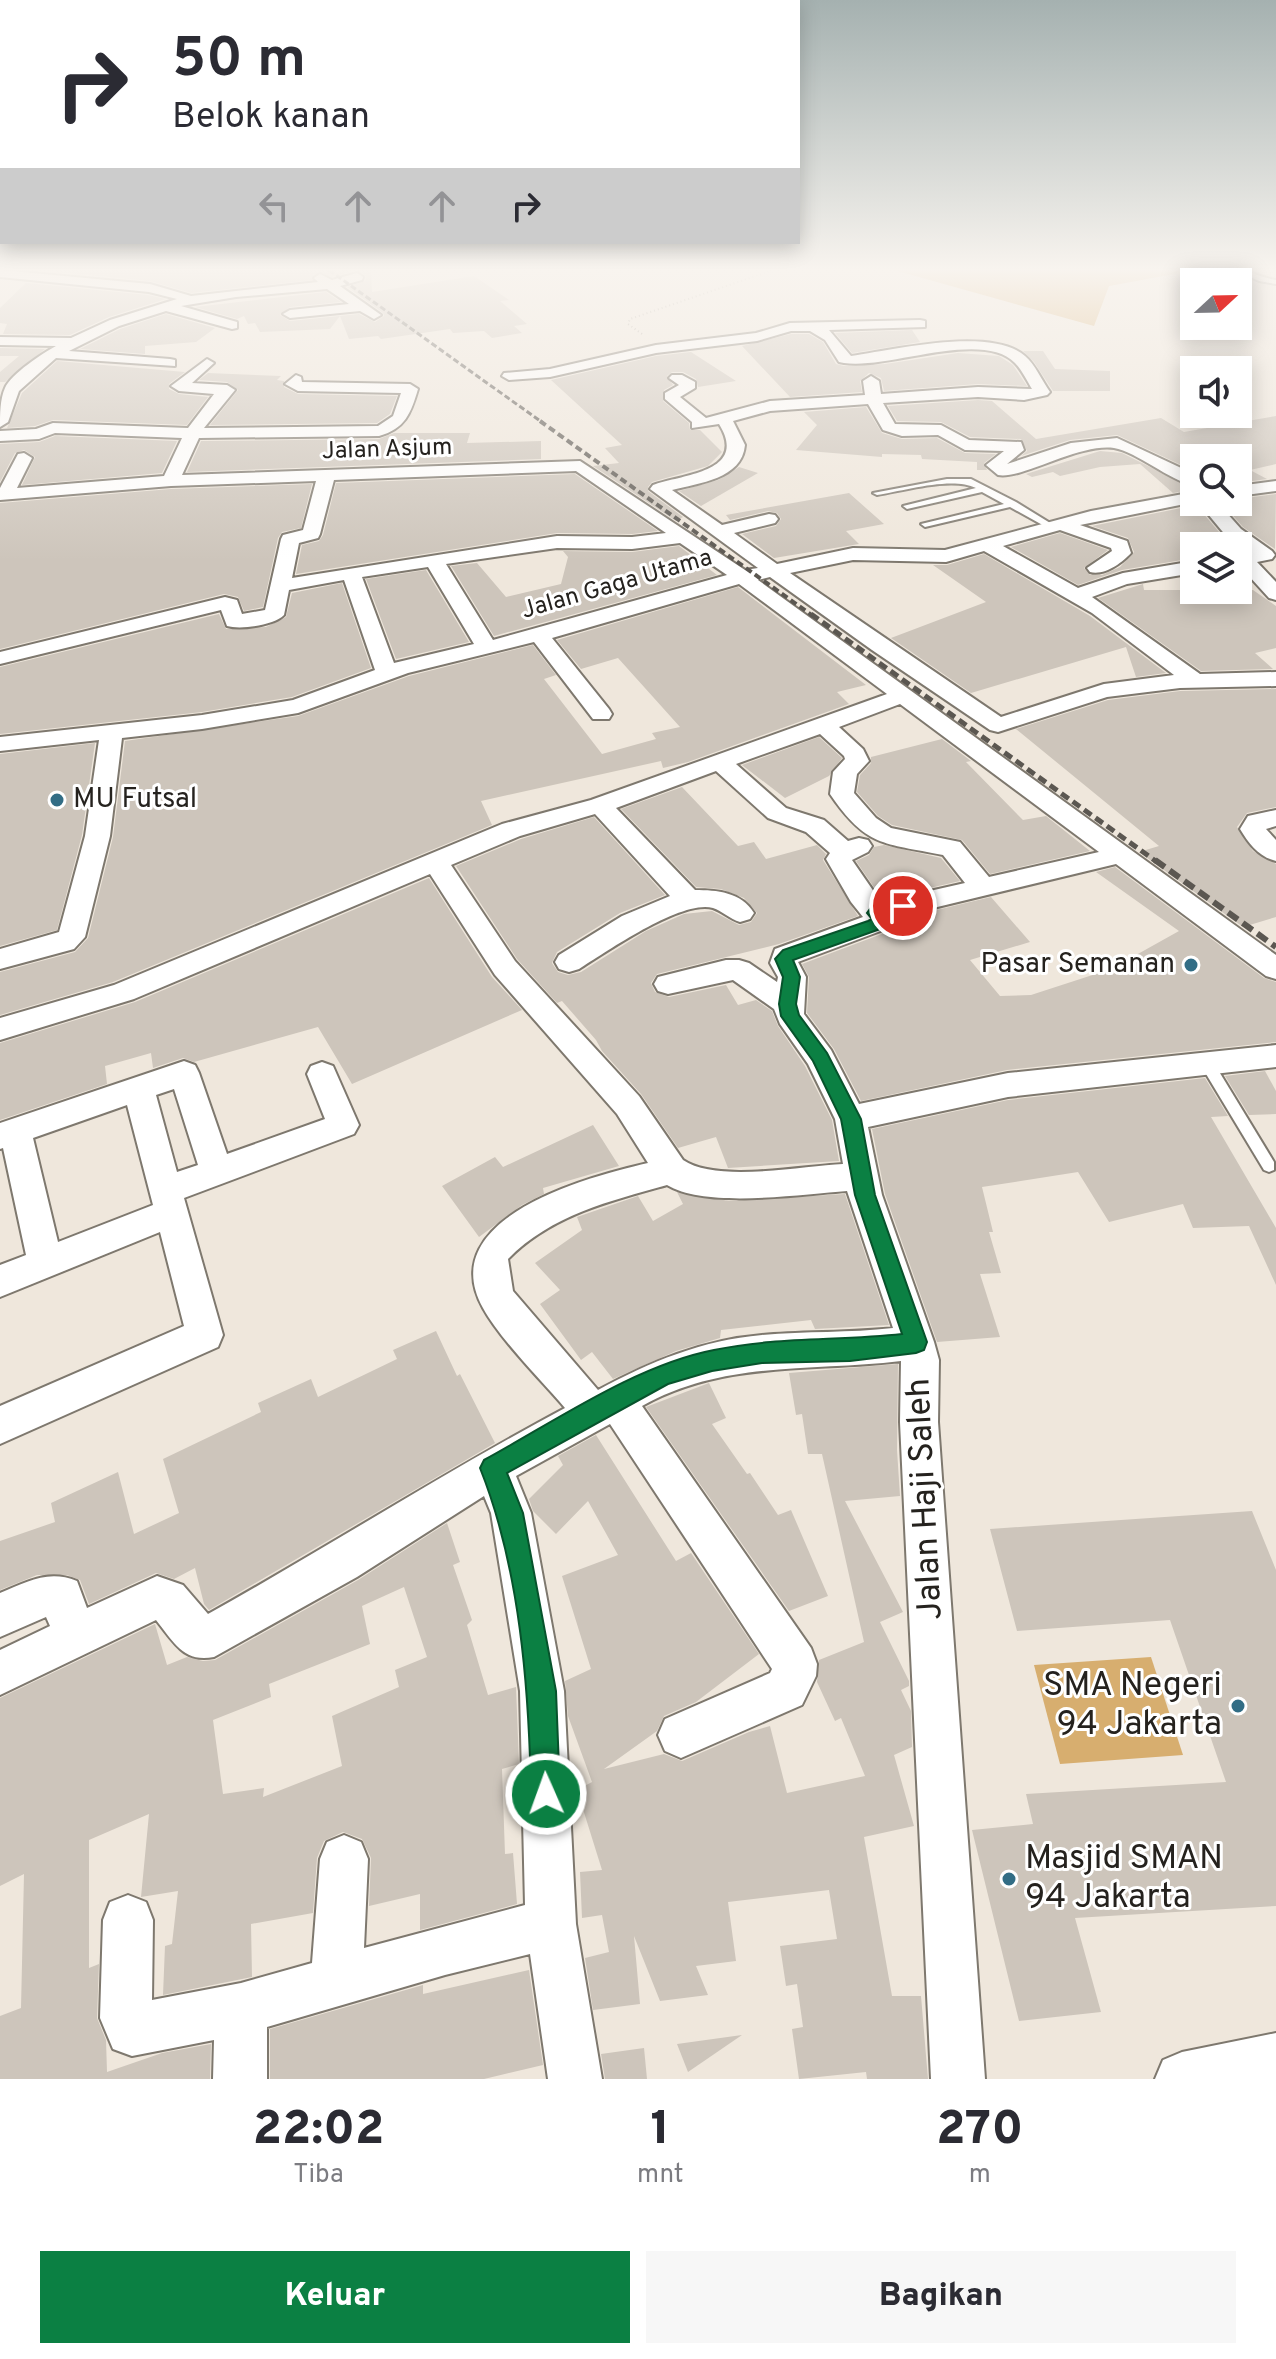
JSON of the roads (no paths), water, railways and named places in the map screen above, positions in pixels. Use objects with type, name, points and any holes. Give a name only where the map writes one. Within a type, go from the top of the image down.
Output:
[{"type":"street","points":[[9,416],[6,391],[36,367]]},
{"type":"street","points":[[171,481],[193,433],[215,400],[227,390],[179,386],[202,367]]},
{"type":"street","points":[[509,376],[577,367]]},
{"type":"street","points":[[866,367],[874,401],[883,420],[894,429],[941,430],[965,445],[1015,446],[1016,450],[995,465],[1004,471],[1071,448],[1117,443],[1131,447],[1180,473]]},
{"type":"street","points":[[677,378],[690,385],[670,396],[701,425],[770,406],[829,411],[874,401],[1042,392],[1026,367]]},
{"type":"street","points":[[0,436],[39,434],[53,428],[193,433],[270,451],[337,434],[379,431],[395,426],[410,389],[302,383],[295,408],[270,451]]},
{"type":"street","points":[[337,434],[354,388]]},
{"type":"street","points":[[52,412],[83,413]]},
{"type":"street","points":[[724,419],[736,440],[738,449],[734,458],[713,473],[659,489],[998,725],[1104,691],[1194,680],[1276,679]]},
{"type":"street","name":"Jalan Asjum","points":[[2,495],[171,481],[270,451],[326,476],[580,466],[742,577]]},
{"type":"street","points":[[2,495],[24,458]]},
{"type":"street","points":[[0,658],[225,603],[230,604],[234,622],[272,616],[290,539],[311,534],[326,476]]},
{"type":"street","points":[[1252,489],[1276,486]]},
{"type":"street","points":[[742,577],[853,554],[946,556],[1055,525],[1180,500]]},
{"type":"street","points":[[1219,516],[1234,533],[1270,554]]},
{"type":"street","points":[[719,531],[769,519]]},
{"type":"street","points":[[1055,525],[1120,545],[1122,553],[1097,568]]},
{"type":"street","points":[[280,586],[557,542],[632,543],[684,537]]},
{"type":"street","points":[[989,546],[1078,595],[1119,622],[1194,680]]},
{"type":"street","points":[[434,560],[487,648]]},
{"type":"street","points":[[1078,595],[1123,579],[1180,569]]},
{"type":"street","points":[[1252,570],[1276,594]]},
{"type":"street","points":[[351,573],[387,673]]},
{"type":"street","name":"Jalan Gaga Utama","points":[[0,744],[111,733],[298,706],[387,673],[539,635],[742,577],[1276,969]]},
{"type":"street","points":[[539,635],[601,714]]},
{"type":"street","points":[[0,1029],[124,992],[511,830],[600,805],[902,696]]},
{"type":"street","points":[[824,725],[851,747],[857,761],[845,772],[842,794],[867,824],[883,835],[951,848],[982,887]]},
{"type":"street","points":[[0,959],[55,945],[71,937],[104,814],[111,733]]},
{"type":"street","points":[[720,762],[777,813],[815,826],[845,852]]},
{"type":"street","points":[[600,805],[688,899]]},
{"type":"street","points":[[1276,818],[1257,821],[1253,829],[1259,839],[1276,853]]},
{"type":"street","points":[[668,984],[726,970],[739,970],[788,1004],[792,983],[784,963],[785,956],[884,919],[875,913],[840,863],[839,856],[883,835]]},
{"type":"street","points":[[875,913],[1121,855]]},
{"type":"street","points":[[436,863],[505,968],[612,1085],[671,1170],[683,1178],[727,1185],[862,1176]]},
{"type":"street","points":[[569,962],[632,923],[688,899],[718,899],[740,913]]},
{"type":"street","name":"Jalan Haji Saleh","points":[[788,1004],[790,1016],[820,1058],[851,1119],[865,1195],[920,1360],[919,1422],[958,2079]]},
{"type":"street","points":[[851,1119],[900,1104],[1013,1087],[1276,1056]]},
{"type":"street","points":[[45,1263],[8,1133],[184,1073],[216,1171]]},
{"type":"street","points":[[0,1281],[45,1263],[167,1202],[216,1171],[343,1125],[322,1074]]},
{"type":"street","points":[[0,1425],[205,1335],[138,1088]]},
{"type":"street","points":[[671,1170],[594,1191],[560,1207],[497,1247],[491,1258],[491,1278],[497,1299],[604,1407],[795,1664],[794,1676],[786,1689],[681,1735]]},
{"type":"street","points":[[0,1673],[161,1597],[168,1600],[198,1638],[214,1635],[342,1562],[492,1468],[663,1375],[712,1360],[762,1352],[850,1350],[916,1342]]},
{"type":"street","points":[[492,1468],[511,1513],[542,1691],[551,1924],[575,2079]]},
{"type":"street","points":[[0,1615],[46,1596],[62,1596],[75,1638]]},
{"type":"street","points":[[336,1983],[344,1859]]},
{"type":"street","points":[[128,1920],[126,2018],[132,2030],[241,2009],[445,1950],[551,1924]]},
{"type":"street","points":[[240,2079],[241,2009]]},
{"type":"street","points":[[1182,2079],[1276,2060]]},
{"type":"lane","points":[[877,493],[947,481],[968,481],[1055,525]]},
{"type":"lane","points":[[907,506],[984,489]]},
{"type":"lane","points":[[925,524],[1013,504]]},
{"type":"lane","points":[[1207,1064],[1269,1166]]},
{"type":"railway","points":[[465,367],[543,423]]},
{"type":"railway","points":[[540,421],[813,616]]},
{"type":"railway","points":[[811,614],[1157,862]]},
{"type":"railway","points":[[1155,860],[1276,947]]},
{"type":"place","name":"MU Futsal","points":[[57,800]]},
{"type":"place","name":"Pasar Semanan","points":[[1191,965]]},
{"type":"place","name":"SMA Negeri 94 Jakarta","points":[[1238,1706]]},
{"type":"place","name":"Masjid SMAN 94 Jakarta","points":[[1009,1879]]}]
